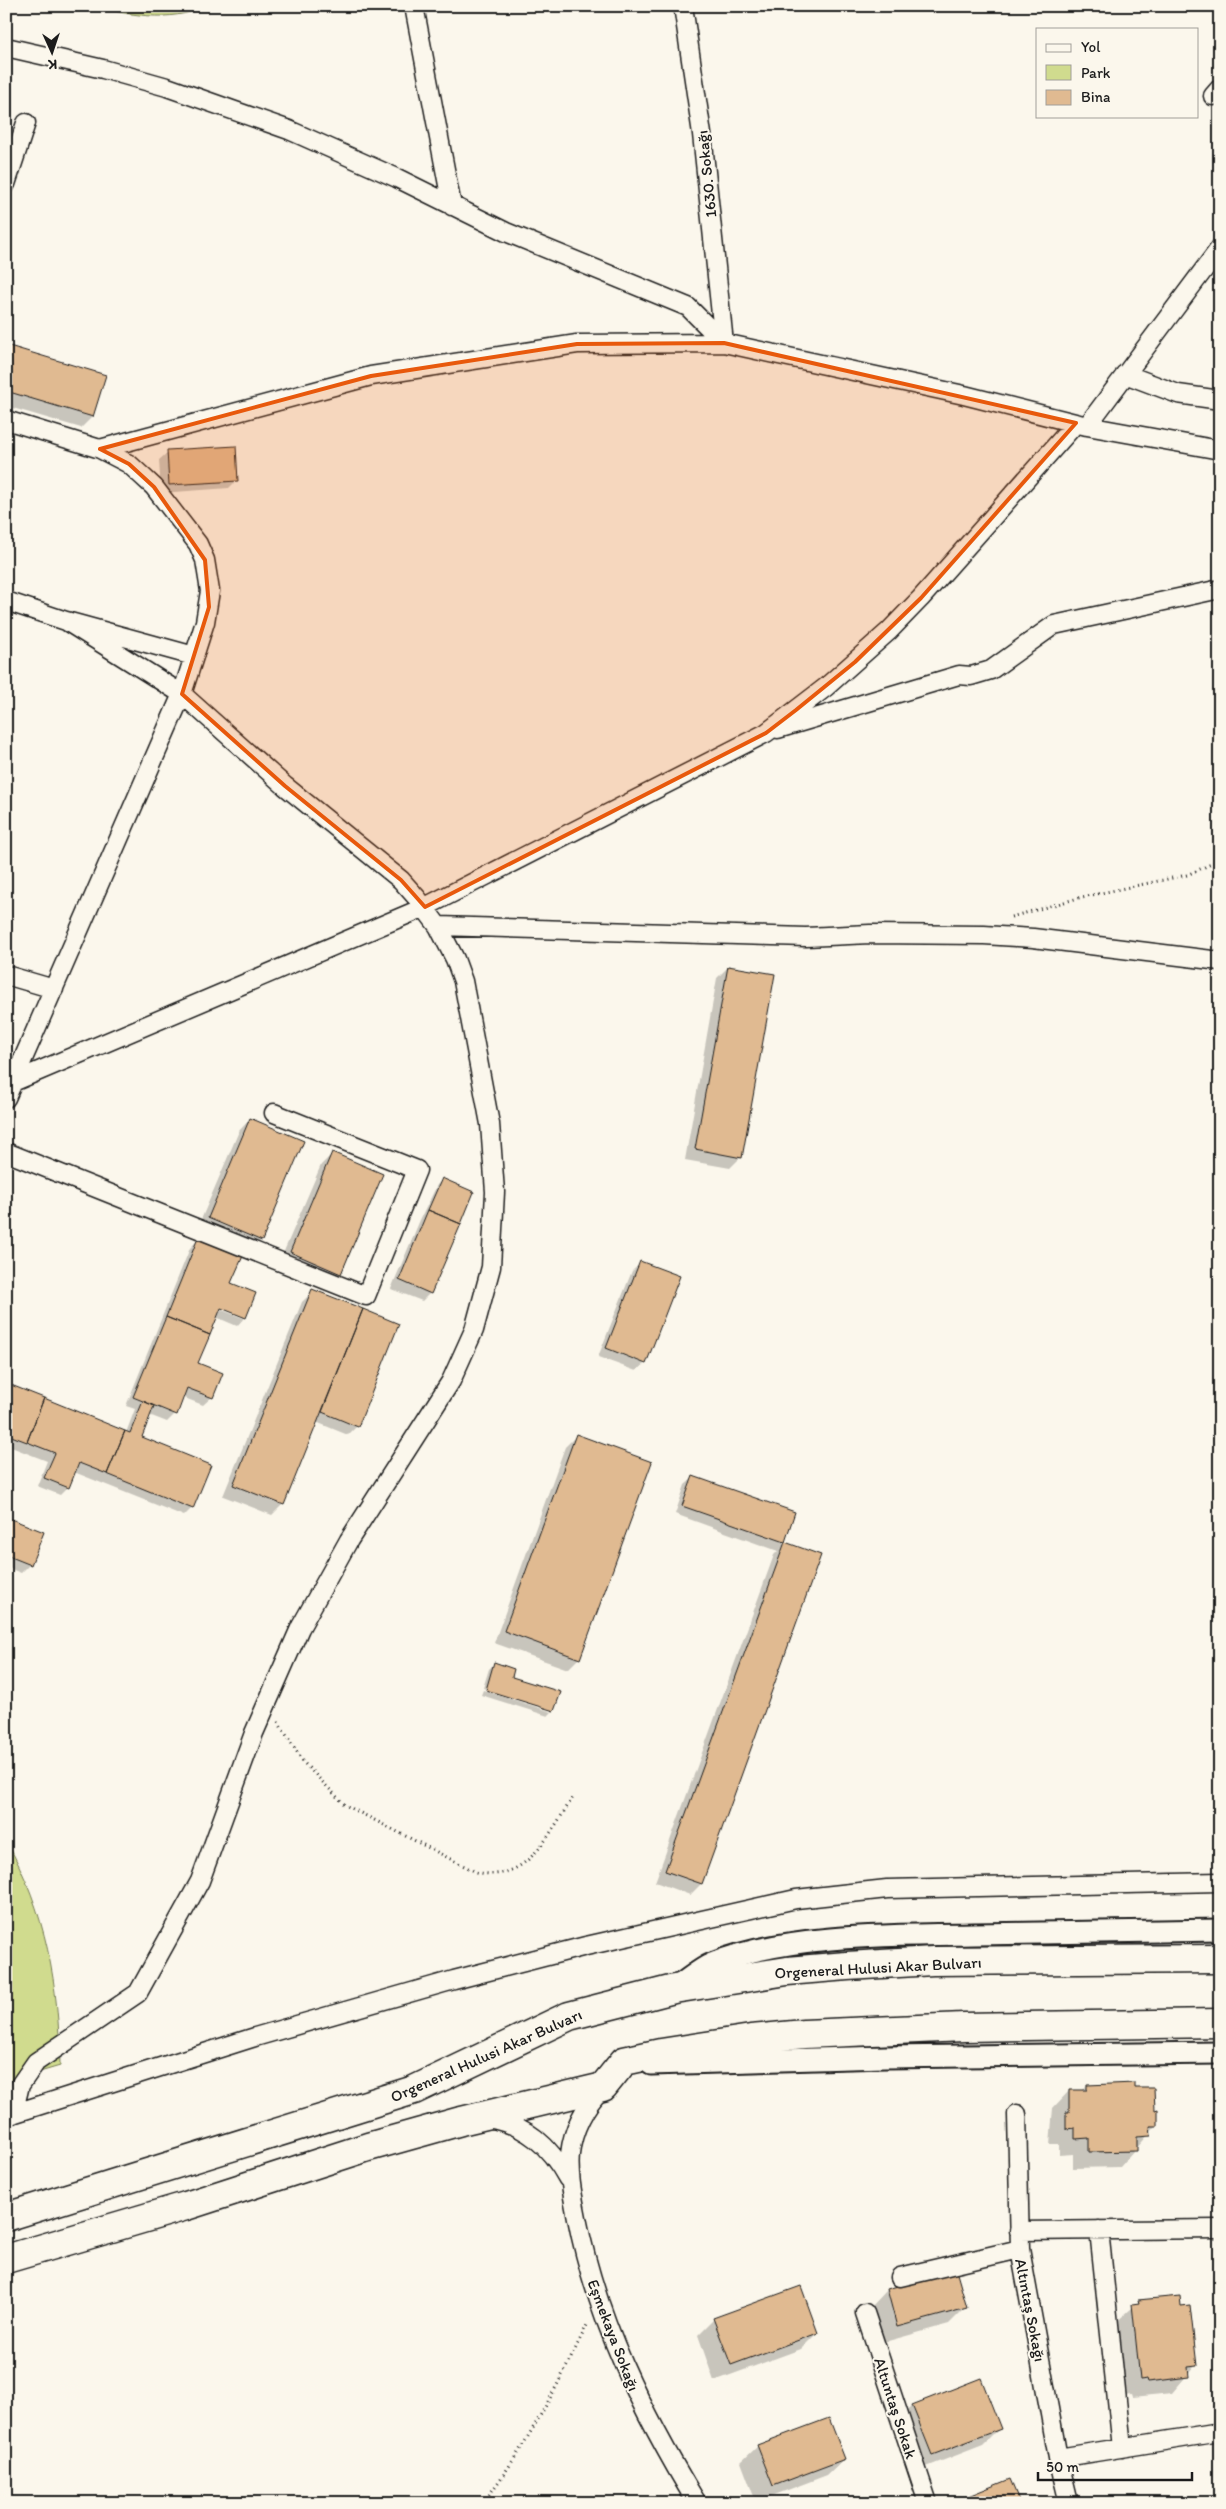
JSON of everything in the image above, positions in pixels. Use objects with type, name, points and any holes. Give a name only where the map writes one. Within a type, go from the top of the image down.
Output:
[{"type":"main road","name":"Orgeneral Hulusi Akar Bulvarı","points":[[6,2217],[414,2090],[569,2016],[674,1989],[787,1971],[932,1961],[1220,1959]]},
{"type":"main road","points":[[6,2259],[186,2206],[368,2147],[603,2087],[624,2061],[698,2046],[804,2034],[964,2027],[1220,2024]]},
{"type":"street","points":[[414,6],[452,206]]},
{"type":"street","name":"1630. Sokağı","points":[[683,6],[702,134],[724,343]]},
{"type":"street","points":[[6,47],[103,69],[239,111],[347,155],[568,259],[688,307],[724,343]]},
{"type":"street","points":[[6,184],[26,123]]},
{"type":"street","points":[[766,733],[826,687],[889,631],[921,598],[1082,425],[1125,374],[1220,248]]},
{"type":"street","points":[[100,448],[370,376],[577,344],[724,343],[906,382],[1082,425],[1220,450]]},
{"type":"street","points":[[1125,374],[1178,394],[1220,400]]},
{"type":"street","points":[[6,420],[100,448],[129,464],[154,487],[202,552],[209,576],[210,591],[209,607],[182,694],[6,1098]]},
{"type":"street","points":[[13,1082],[425,907],[766,733],[959,675],[983,673],[1054,625],[1220,589]]},
{"type":"street","points":[[6,601],[66,621],[194,656]]},
{"type":"street","points":[[10,2115],[20,2085],[36,2062],[138,1993],[200,1881],[266,1703],[300,1628],[327,1578],[451,1381],[470,1338],[484,1299],[491,1267],[494,1230],[495,1192],[490,1124],[463,981],[455,958],[438,926],[425,907],[401,880],[285,786],[182,694],[66,621]]},
{"type":"street","points":[[438,926],[806,937],[870,934],[976,934],[1033,938],[1220,961]]},
{"type":"street","points":[[6,976],[54,989]]},
{"type":"street","points":[[6,1152],[366,1296],[417,1170],[274,1113]]},
{"type":"street","points":[[10,2115],[255,2037],[454,1980],[586,1946],[777,1903],[887,1888],[1220,1882]]},
{"type":"street","points":[[674,1989],[710,1965],[740,1955],[790,1945],[846,1938],[908,1935],[1220,1930]]},
{"type":"street","points":[[624,2061],[661,2065],[885,2057],[1220,2053]]},
{"type":"street","points":[[571,2184],[569,2169],[573,2137],[584,2110],[603,2087]]},
{"type":"street","name":"Altıntaş Sokağı","points":[[1017,2114],[1020,2249],[1058,2458],[1069,2503]]},
{"type":"street","points":[[480,2117],[514,2125],[530,2133],[550,2151],[571,2184]]},
{"type":"street","name":"Eşmekaya Sokağı","points":[[571,2184],[598,2300],[628,2376],[669,2457],[697,2503]]},
{"type":"street","points":[[1019,2231],[1220,2229]]},
{"type":"street","points":[[1099,2230],[1122,2448]]},
{"type":"street","points":[[900,2277],[1020,2249]]},
{"type":"street","name":"Altuntaş Sokak","points":[[865,2313],[928,2503]]},
{"type":"street","points":[[1058,2458],[1220,2432]]},
{"type":"path","points":[[1008,918],[1082,897],[1187,875],[1220,860]]},
{"type":"path","points":[[266,1703],[304,1763],[345,1805],[476,1872],[496,1875],[507,1873],[524,1865],[574,1796]]},
{"type":"path","points":[[483,2503],[547,2404],[598,2300]]},
{"type":"highlighted area","points":[[724,343],[1076,423],[921,598],[855,662],[766,733],[425,907],[401,880],[285,786],[182,694],[209,607],[205,560],[154,487],[129,464],[100,449],[371,376],[577,344]]},
{"type":"green space","points":[[89,6],[207,6],[178,15],[148,16]]},
{"type":"green space","points":[[6,1841],[20,1867],[31,1894],[48,1950],[57,2007],[60,2066],[6,2082]]},
{"type":"building","points":[[6,345],[106,375],[93,417],[6,391]]},
{"type":"building","points":[[236,446],[238,481],[169,485],[167,450]]},
{"type":"building","points":[[728,966],[775,974],[742,1158],[695,1149]]},
{"type":"building","points":[[250,1118],[304,1141],[262,1241],[208,1218]]},
{"type":"building","points":[[332,1152],[383,1174],[341,1274],[290,1252]]},
{"type":"building","points":[[442,1178],[474,1192],[461,1224],[428,1210]]},
{"type":"building","points":[[428,1210],[461,1224],[431,1294],[399,1280]]},
{"type":"building","points":[[198,1238],[243,1256],[231,1283],[256,1293],[246,1318],[221,1308],[210,1335],[166,1317]]},
{"type":"building","points":[[640,1261],[680,1276],[646,1364],[606,1348]]},
{"type":"building","points":[[312,1289],[363,1309],[284,1505],[233,1485]]},
{"type":"building","points":[[363,1309],[399,1324],[358,1427],[322,1412]]},
{"type":"building","points":[[166,1317],[210,1335],[198,1363],[223,1373],[213,1398],[187,1388],[177,1415],[133,1397]]},
{"type":"building","points":[[6,1383],[44,1398],[27,1442],[6,1434]]},
{"type":"building","points":[[44,1398],[125,1431],[107,1474],[79,1463],[69,1488],[44,1478],[55,1453],[27,1442]]},
{"type":"building","points":[[143,1401],[154,1406],[142,1437],[211,1465],[193,1509],[107,1474],[125,1431],[130,1433]]},
{"type":"building","points":[[576,1434],[652,1462],[580,1659],[504,1631]]},
{"type":"building","points":[[693,1476],[795,1512],[785,1542],[682,1506]]},
{"type":"building","points":[[6,1517],[44,1532],[31,1565],[6,1555]]},
{"type":"building","points":[[785,1542],[821,1555],[702,1884],[665,1871]]},
{"type":"building","points":[[494,1662],[514,1669],[512,1677],[561,1692],[554,1711],[486,1690]]},
{"type":"building","points":[[1135,2083],[1135,2088],[1154,2088],[1155,2110],[1158,2109],[1158,2126],[1150,2126],[1151,2136],[1137,2137],[1137,2151],[1089,2152],[1089,2138],[1075,2139],[1075,2128],[1066,2129],[1066,2112],[1069,2112],[1069,2090],[1087,2090],[1087,2085]]},
{"type":"building","points":[[956,2270],[967,2308],[897,2327],[887,2289]]},
{"type":"building","points":[[801,2286],[818,2333],[731,2365],[713,2318]]},
{"type":"building","points":[[1180,2296],[1181,2306],[1190,2305],[1197,2366],[1188,2367],[1189,2377],[1148,2382],[1147,2379],[1140,2380],[1132,2304],[1139,2303],[1138,2300]]},
{"type":"building","points":[[981,2378],[1001,2429],[932,2455],[912,2405]]},
{"type":"building","points":[[829,2418],[845,2459],[773,2486],[757,2445]]},
{"type":"building","points":[[1010,2479],[1020,2503],[951,2503]]}]
